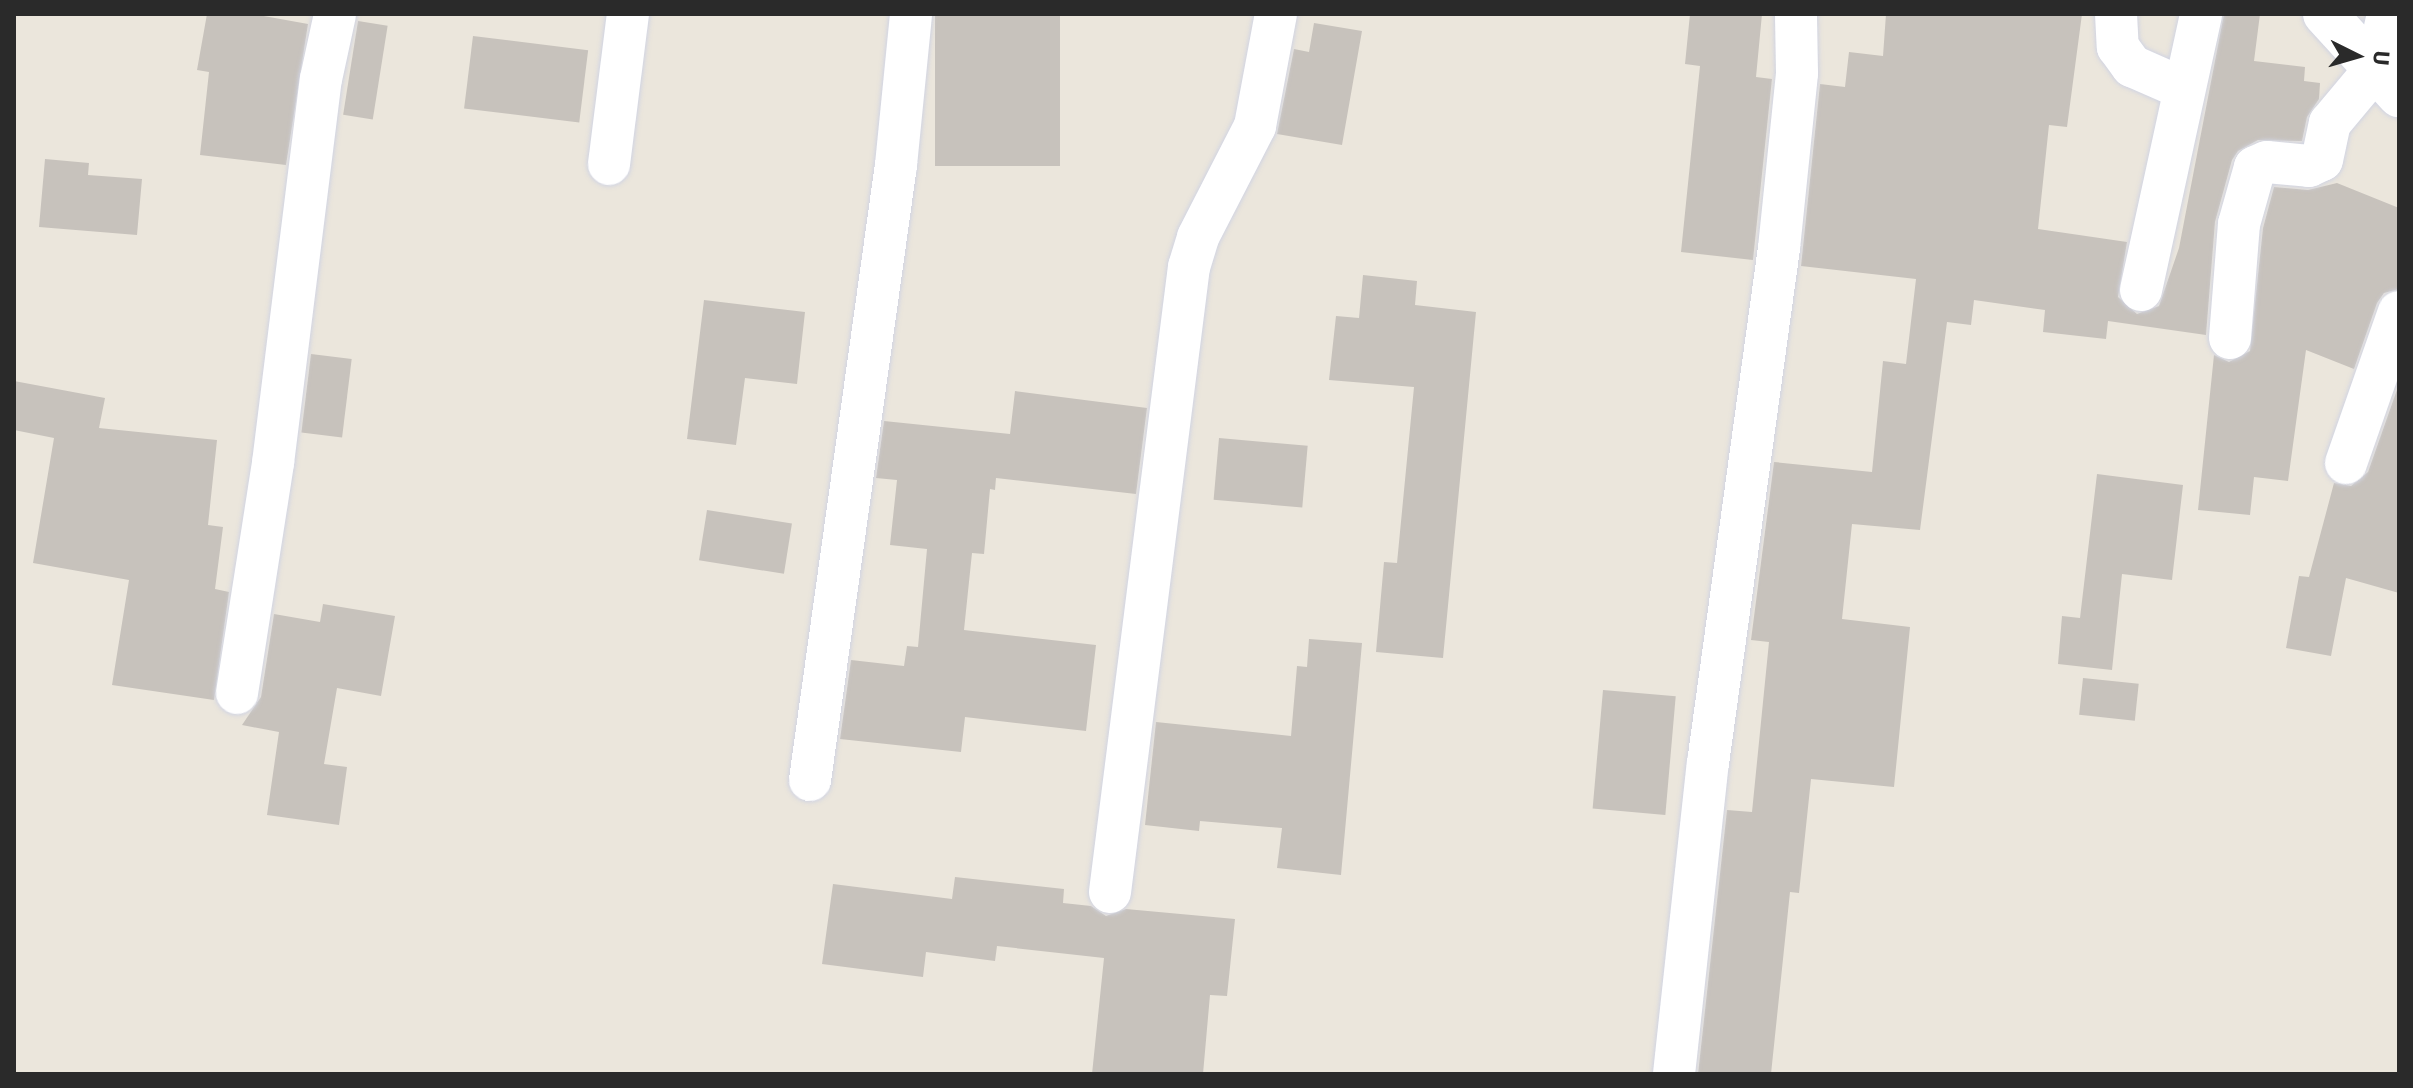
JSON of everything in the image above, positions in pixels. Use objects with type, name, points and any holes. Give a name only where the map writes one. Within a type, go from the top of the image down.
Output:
[{"type":"street","points":[[237,693],[273,463],[321,79],[335,14]]},
{"type":"street","points":[[609,164],[628,14]]},
{"type":"street","points":[[810,780],[896,165],[911,14]]},
{"type":"street","points":[[1110,892],[1189,267],[1198,237],[1255,126],[1276,14]]},
{"type":"street","points":[[1674,1074],[1708,763],[1779,248],[1797,73],[1796,14]]},
{"type":"street","points":[[2116,14],[2118,47],[2132,66],[2182,88]]},
{"type":"street","points":[[2141,290],[2182,88],[2201,14]]},
{"type":"street","points":[[2325,14],[2387,82]]},
{"type":"street","points":[[2387,82],[2388,14]]},
{"type":"street","points":[[2230,338],[2239,224],[2255,167],[2267,162],[2318,164],[2330,123],[2387,82]]},
{"type":"street","points":[[2346,463],[2399,312]]},
{"type":"building","points":[[207,14],[252,14],[308,24],[286,165],[200,155],[209,72],[197,70]]},
{"type":"building","points":[[935,14],[1060,14],[1060,166],[935,166]]},
{"type":"building","points":[[1690,14],[1762,14],[1756,77],[1772,79],[1753,260],[1681,252],[1700,66],[1685,64]]},
{"type":"building","points":[[1886,14],[2082,14],[2067,127],[2049,125],[2038,229],[2127,242],[2118,297],[2137,314],[2159,306],[2179,248],[2224,14],[2260,14],[2254,61],[2305,67],[2304,81],[2320,83],[2319,99],[2307,117],[2302,141],[2258,140],[2238,151],[2232,160],[2215,222],[2206,335],[2108,321],[2106,339],[2043,332],[2045,310],[1974,300],[1971,325],[1947,322],[1920,530],[1852,524],[1842,619],[1910,627],[1894,787],[1811,779],[1799,893],[1790,892],[1771,1074],[1698,1074],[1727,810],[1752,812],[1769,642],[1751,640],[1774,462],[1872,472],[1883,361],[1906,364],[1916,279],[1801,266],[1820,84],[1845,87],[1849,52],[1883,56]]},
{"type":"building","points":[[358,21],[388,26],[373,120],[343,115]]},
{"type":"building","points":[[1314,23],[1362,31],[1342,145],[1277,134],[1294,49],[1309,52]]},
{"type":"building","points":[[473,36],[588,50],[579,123],[464,108]]},
{"type":"building","points":[[45,159],[89,163],[88,175],[142,179],[137,235],[39,227]]},
{"type":"building","points":[[2337,183],[2399,208],[2399,289],[2384,293],[2377,303],[2354,369],[2306,350],[2288,481],[2254,477],[2250,515],[2198,510],[2214,355],[2229,362],[2250,351],[2263,228],[2274,187],[2308,190]]},
{"type":"building","points":[[1363,275],[1417,281],[1415,305],[1476,312],[1443,658],[1376,652],[1384,562],[1397,563],[1414,387],[1329,380],[1336,316],[1359,318]]},
{"type":"building","points":[[704,300],[805,312],[797,384],[745,378],[736,445],[687,439]]},
{"type":"building","points":[[311,354],[352,359],[342,437],[301,432]]},
{"type":"building","points":[[14,381],[105,398],[99,428],[217,440],[208,525],[223,527],[215,589],[229,592],[214,700],[112,685],[129,580],[33,563],[54,438],[14,430]]},
{"type":"building","points":[[2399,384],[2399,593],[2346,578],[2331,656],[2286,648],[2299,576],[2309,577],[2334,483],[2351,486],[2368,472]]},
{"type":"building","points":[[1015,391],[1147,408],[1136,494],[996,478],[995,490],[990,489],[984,554],[972,553],[964,630],[1096,645],[1086,731],[965,717],[961,752],[840,739],[851,660],[904,666],[907,646],[918,647],[927,549],[890,545],[897,480],[876,478],[884,421],[1010,434]]},
{"type":"building","points":[[1219,438],[1308,446],[1302,508],[1214,500]]},
{"type":"building","points":[[2097,474],[2183,485],[2172,580],[2122,574],[2112,670],[2058,664],[2062,616],[2080,618]]},
{"type":"building","points":[[707,510],[792,523],[784,574],[699,560]]},
{"type":"building","points":[[323,604],[395,616],[381,696],[337,688],[324,764],[347,767],[339,825],[267,815],[279,732],[242,725],[261,697],[274,614],[320,622]]},
{"type":"building","points":[[1309,639],[1362,643],[1341,875],[1277,868],[1282,828],[1200,821],[1199,831],[1145,825],[1156,722],[1291,736],[1297,666],[1307,667]]},
{"type":"building","points":[[2083,678],[2139,684],[2135,721],[2079,715]]},
{"type":"building","points":[[1603,690],[1676,696],[1665,815],[1593,809]]},
{"type":"building","points":[[955,877],[1064,889],[1063,903],[1091,906],[1106,916],[1126,909],[1235,919],[1227,996],[1210,995],[1203,1074],[1092,1074],[1104,958],[997,946],[995,961],[926,952],[923,977],[822,964],[833,884],[952,899]]}]
